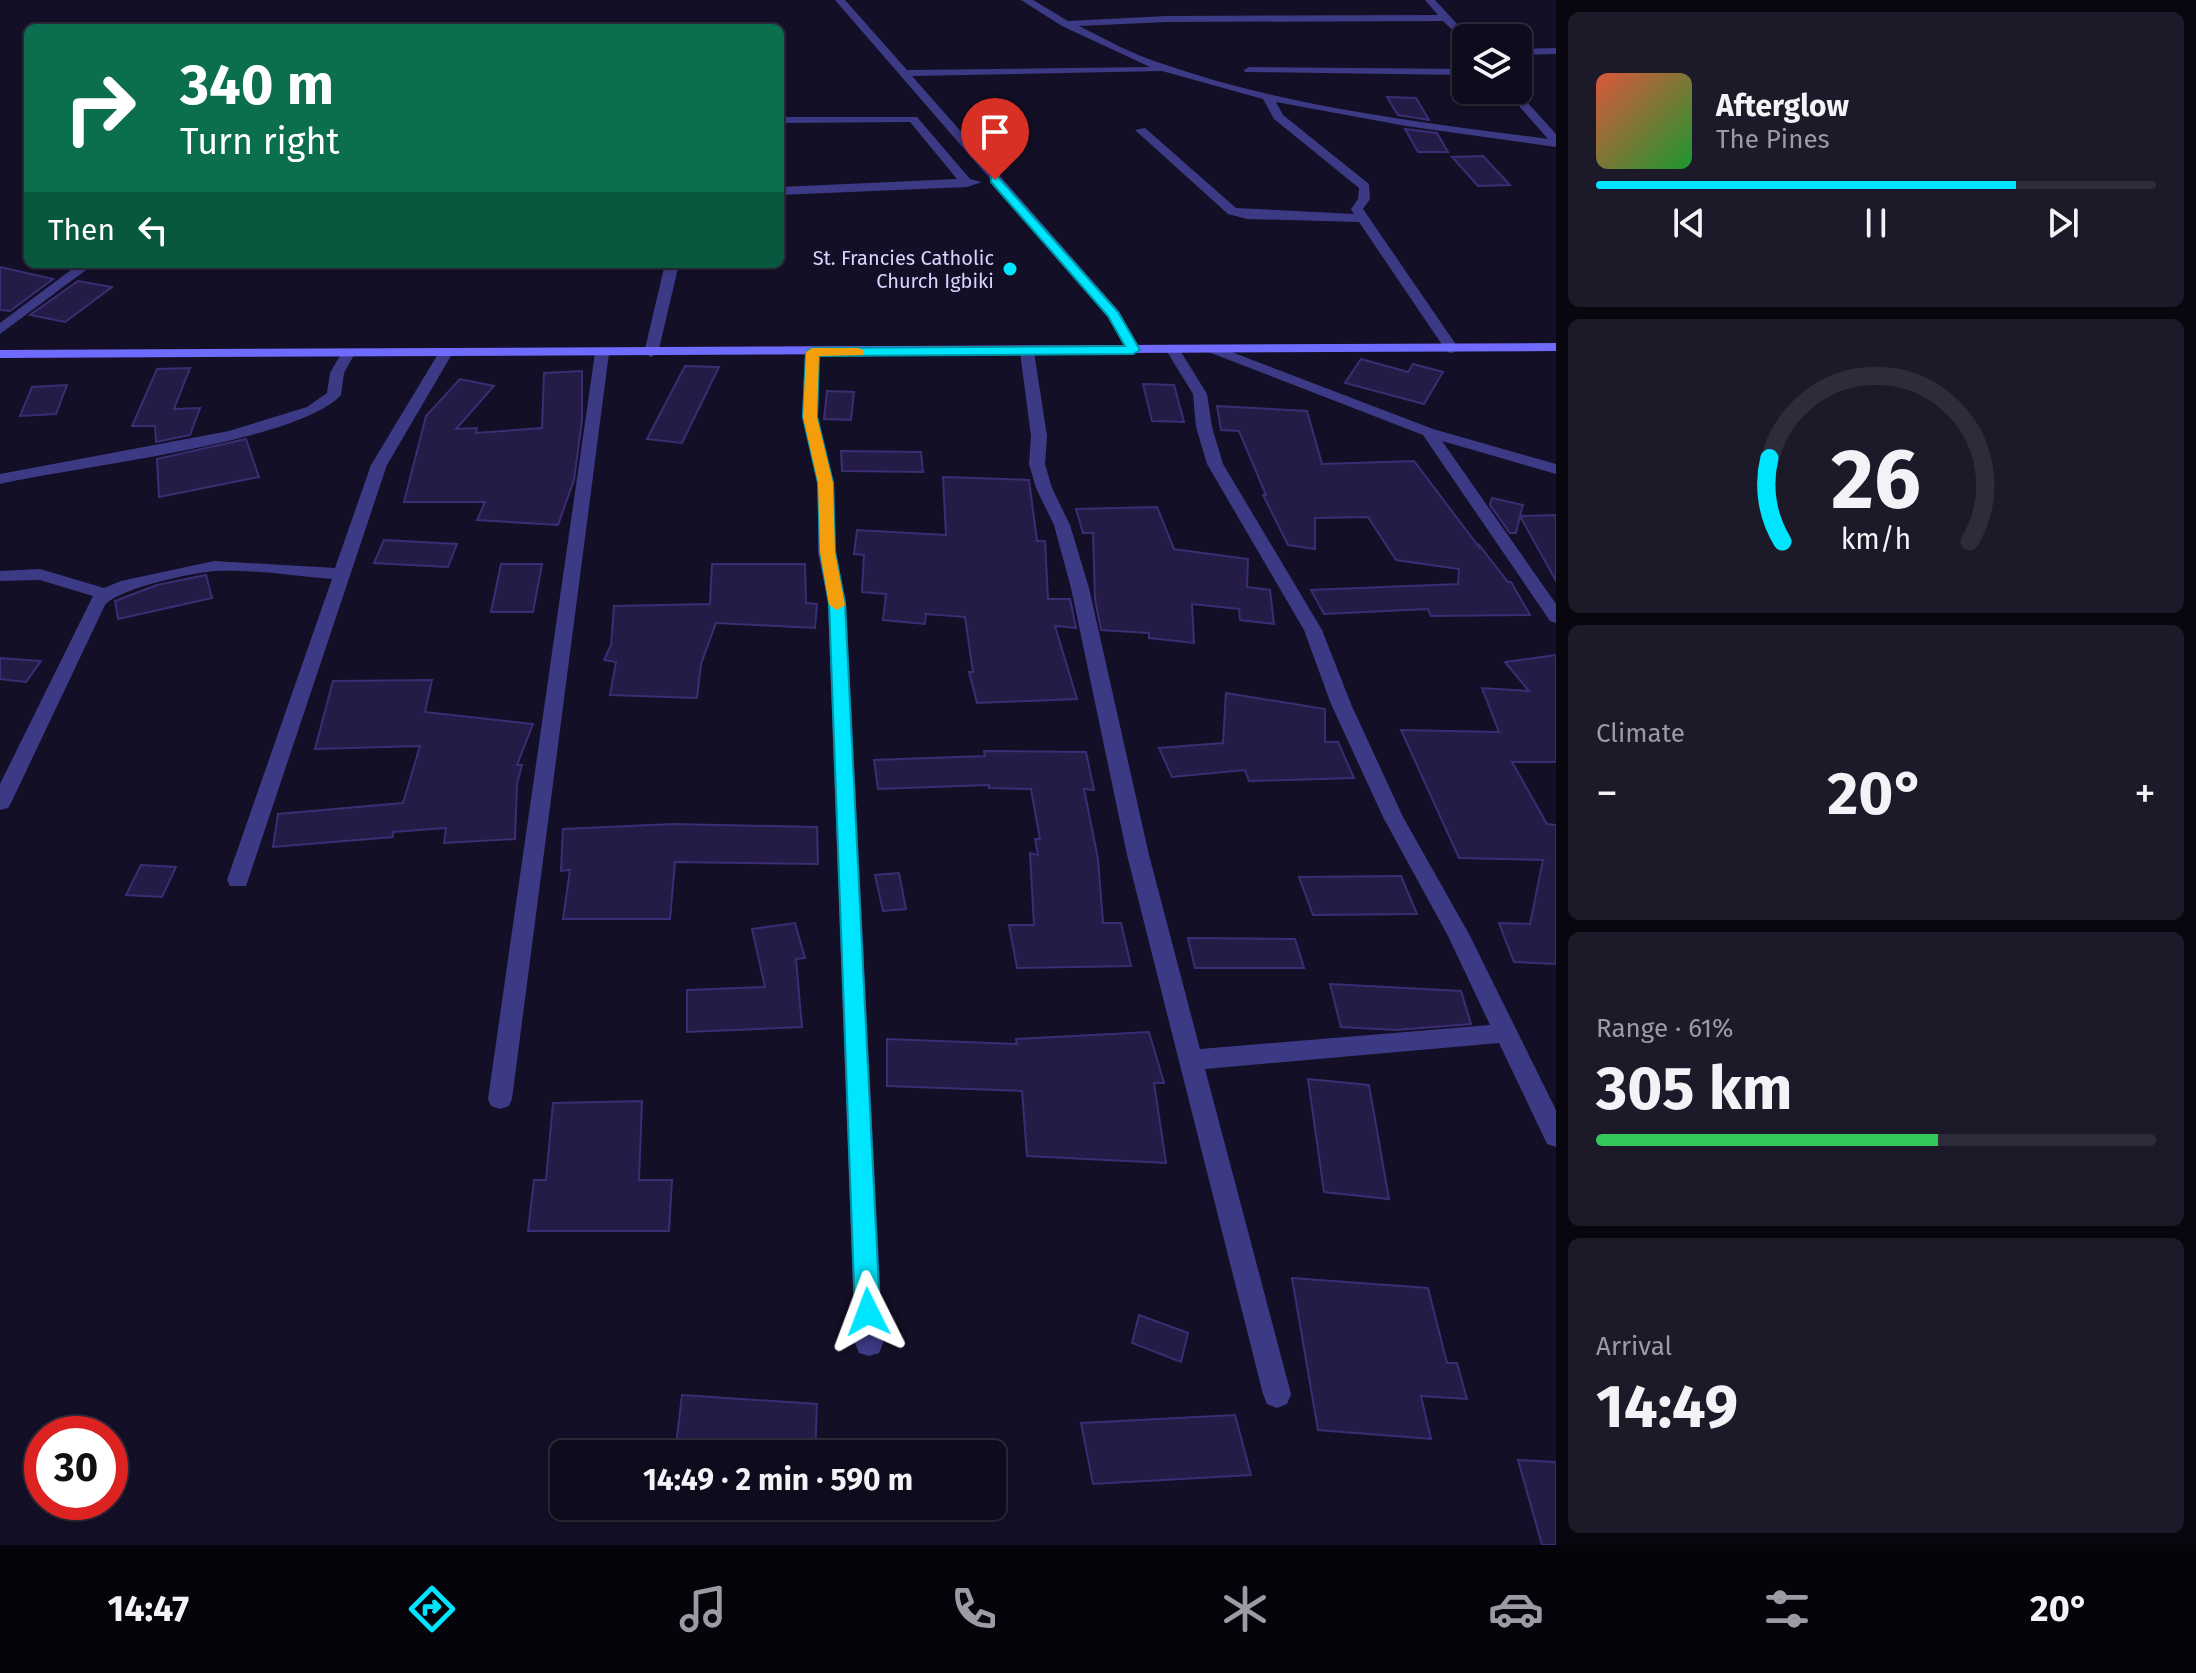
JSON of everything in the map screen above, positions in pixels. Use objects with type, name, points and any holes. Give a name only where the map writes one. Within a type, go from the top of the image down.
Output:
[{"type":"street","points":[[840,0],[1114,314],[1133,350]]},
{"type":"street","points":[[1026,0],[1066,24],[1169,70],[1268,98],[1364,118],[1556,143]]},
{"type":"street","points":[[1430,0],[1452,25]]},
{"type":"street","points":[[1066,24],[1178,19],[1446,18]]},
{"type":"street","points":[[1532,52],[1556,51]]},
{"type":"street","points":[[902,73],[1169,70]]},
{"type":"street","points":[[1249,70],[1452,72]]},
{"type":"street","points":[[1268,98],[1278,117],[1365,187],[1364,199],[1357,209],[1452,349]]},
{"type":"street","points":[[1522,104],[1556,143]]},
{"type":"street","points":[[784,120],[913,119],[967,183]]},
{"type":"street","points":[[1141,130],[1232,211],[1247,215],[1363,218]]},
{"type":"street","points":[[784,191],[995,180]]},
{"type":"street","points":[[0,330],[82,268]]},
{"type":"street","points":[[651,353],[671,268]]},
{"type":"street","points":[[4,354],[1027,352],[1556,347]]},
{"type":"street","points":[[1173,350],[1200,394],[1204,427],[1215,464],[1313,630],[1341,704],[1393,817],[1458,934],[1556,1136]]},
{"type":"street","points":[[1216,350],[1428,432],[1556,469]]},
{"type":"street","points":[[812,352],[810,417],[826,483],[827,552],[837,603],[869,1343]]},
{"type":"street","points":[[1027,352],[1039,436],[1037,464],[1044,488],[1062,525],[1080,588],[1138,855],[1277,1394]]},
{"type":"street","points":[[500,1099],[602,353]]},
{"type":"street","points":[[238,880],[379,465],[445,354]]},
{"type":"street","points":[[0,479],[262,427],[307,413],[334,395],[337,373],[347,355]]},
{"type":"street","points":[[1428,432],[1556,617]]},
{"type":"street","points":[[1,803],[97,603],[105,594],[121,586],[214,566],[343,574]]},
{"type":"street","points":[[0,576],[20,570],[36,572],[105,594]]},
{"type":"street","points":[[1191,1060],[1505,1033]]},
{"type":"building","points":[[1387,97],[1416,98],[1429,120],[1398,115]]},
{"type":"building","points":[[1405,129],[1437,133],[1448,152],[1418,152]]},
{"type":"building","points":[[1483,156],[1510,185],[1478,186],[1452,157]]},
{"type":"building","points":[[0,267],[53,279],[10,311],[0,310]]},
{"type":"building","points":[[78,281],[112,287],[65,322],[30,315]]},
{"type":"building","points":[[1361,359],[1408,372],[1413,364],[1443,372],[1424,404],[1345,383]]},
{"type":"building","points":[[685,366],[719,367],[682,443],[647,439]]},
{"type":"building","points":[[190,368],[174,409],[200,408],[190,435],[156,442],[155,426],[132,426],[157,369]]},
{"type":"building","points":[[582,371],[582,420],[574,480],[558,525],[477,520],[485,502],[404,502],[426,416],[460,379],[494,386],[456,429],[477,428],[476,433],[542,428],[544,373]]},
{"type":"building","points":[[1143,384],[1174,385],[1184,422],[1152,421]]},
{"type":"building","points":[[67,385],[56,414],[20,416],[32,387]]},
{"type":"building","points":[[827,391],[854,392],[851,420],[824,419]]},
{"type":"building","points":[[1217,406],[1307,411],[1322,464],[1414,461],[1479,547],[1511,582],[1530,615],[1431,616],[1428,609],[1324,614],[1311,590],[1458,584],[1459,569],[1396,560],[1368,517],[1315,518],[1315,549],[1288,545],[1263,495],[1266,495],[1239,431],[1221,430]]},
{"type":"building","points":[[246,439],[259,477],[159,497],[157,459]]},
{"type":"building","points":[[841,451],[921,452],[923,472],[842,471]]},
{"type":"building","points":[[943,477],[1029,480],[1037,541],[1045,541],[1048,599],[1070,599],[1076,628],[1055,626],[1077,699],[977,703],[969,672],[973,672],[965,617],[926,614],[925,624],[883,620],[886,594],[862,592],[864,555],[854,554],[857,530],[946,535]]},
{"type":"building","points":[[1492,498],[1523,505],[1516,533],[1510,533],[1490,505]]},
{"type":"building","points":[[1157,507],[1174,549],[1248,559],[1247,587],[1270,590],[1274,624],[1240,620],[1239,609],[1192,604],[1194,643],[1149,638],[1149,633],[1101,630],[1095,599],[1093,533],[1083,533],[1076,509]]},
{"type":"building","points":[[1556,515],[1556,581],[1520,516]]},
{"type":"building","points":[[384,540],[457,544],[448,567],[374,563]]},
{"type":"building","points":[[501,564],[542,564],[533,612],[491,612]]},
{"type":"building","points":[[712,564],[805,564],[806,603],[817,604],[815,628],[716,623],[701,664],[697,698],[610,695],[616,662],[604,660],[611,645],[614,606],[710,604]]},
{"type":"building","points":[[206,575],[212,598],[118,619],[115,601],[157,585]]},
{"type":"building","points":[[1556,655],[1556,762],[1512,762],[1547,824],[1556,825],[1556,964],[1514,962],[1499,923],[1530,924],[1543,860],[1459,858],[1401,730],[1499,732],[1482,688],[1529,691],[1505,662]]},
{"type":"building","points":[[0,658],[41,661],[26,682],[0,679]]},
{"type":"building","points":[[432,680],[425,712],[533,724],[517,765],[522,765],[517,784],[515,839],[444,843],[446,828],[393,832],[393,837],[273,847],[278,814],[403,803],[420,746],[315,749],[333,681]]},
{"type":"building","points":[[1226,693],[1325,709],[1325,742],[1338,742],[1354,778],[1249,781],[1245,770],[1172,777],[1159,748],[1223,743]]},
{"type":"building","points":[[984,751],[1086,752],[1094,790],[1084,789],[1098,859],[1103,923],[1121,923],[1131,966],[1017,968],[1009,925],[1034,925],[1030,853],[1038,855],[1035,839],[1040,839],[1031,789],[989,788],[989,785],[878,789],[874,760],[985,756]]},
{"type":"building","points":[[673,824],[817,827],[818,864],[675,862],[670,919],[563,919],[570,870],[561,871],[563,829]]},
{"type":"building","points":[[141,865],[176,867],[162,897],[126,895]]},
{"type":"building","points":[[899,873],[906,909],[883,911],[875,875]]},
{"type":"building","points":[[1401,876],[1417,914],[1313,915],[1299,877]]},
{"type":"building","points":[[795,923],[805,958],[796,959],[802,1027],[687,1032],[687,990],[765,987],[752,929]]},
{"type":"building","points":[[1188,938],[1295,939],[1304,968],[1195,968]]},
{"type":"building","points":[[1330,984],[1461,991],[1471,1024],[1396,1030],[1341,1027]]},
{"type":"building","points":[[1149,1032],[1164,1083],[1154,1083],[1166,1163],[1027,1156],[1022,1091],[887,1086],[887,1039],[1017,1044],[1016,1039]]},
{"type":"building","points":[[1308,1079],[1369,1085],[1389,1199],[1324,1192]]},
{"type":"building","points":[[642,1101],[639,1180],[672,1180],[669,1231],[528,1231],[534,1180],[546,1180],[553,1103]]},
{"type":"building","points":[[1292,1278],[1428,1288],[1447,1363],[1457,1363],[1467,1399],[1421,1396],[1431,1439],[1318,1430]]},
{"type":"building","points":[[1139,1315],[1188,1333],[1181,1362],[1132,1343]]},
{"type":"building","points":[[682,1395],[817,1404],[816,1440],[677,1440]]},
{"type":"building","points":[[1235,1415],[1251,1475],[1093,1484],[1081,1423]]},
{"type":"building","points":[[1518,1460],[1556,1462],[1556,1545],[1542,1545]]},
{"type":"slow traffic","points":[[837,605],[827,552],[826,483],[810,417],[812,352],[858,352]]},
{"type":"place","name":"St. Francies Catholic Church Igbiki","points":[[1010,269]]},
{"type":"route","points":[[868,1312],[837,603],[827,552],[826,483],[810,417],[812,352],[1133,350],[1114,314],[995,180]]}]
